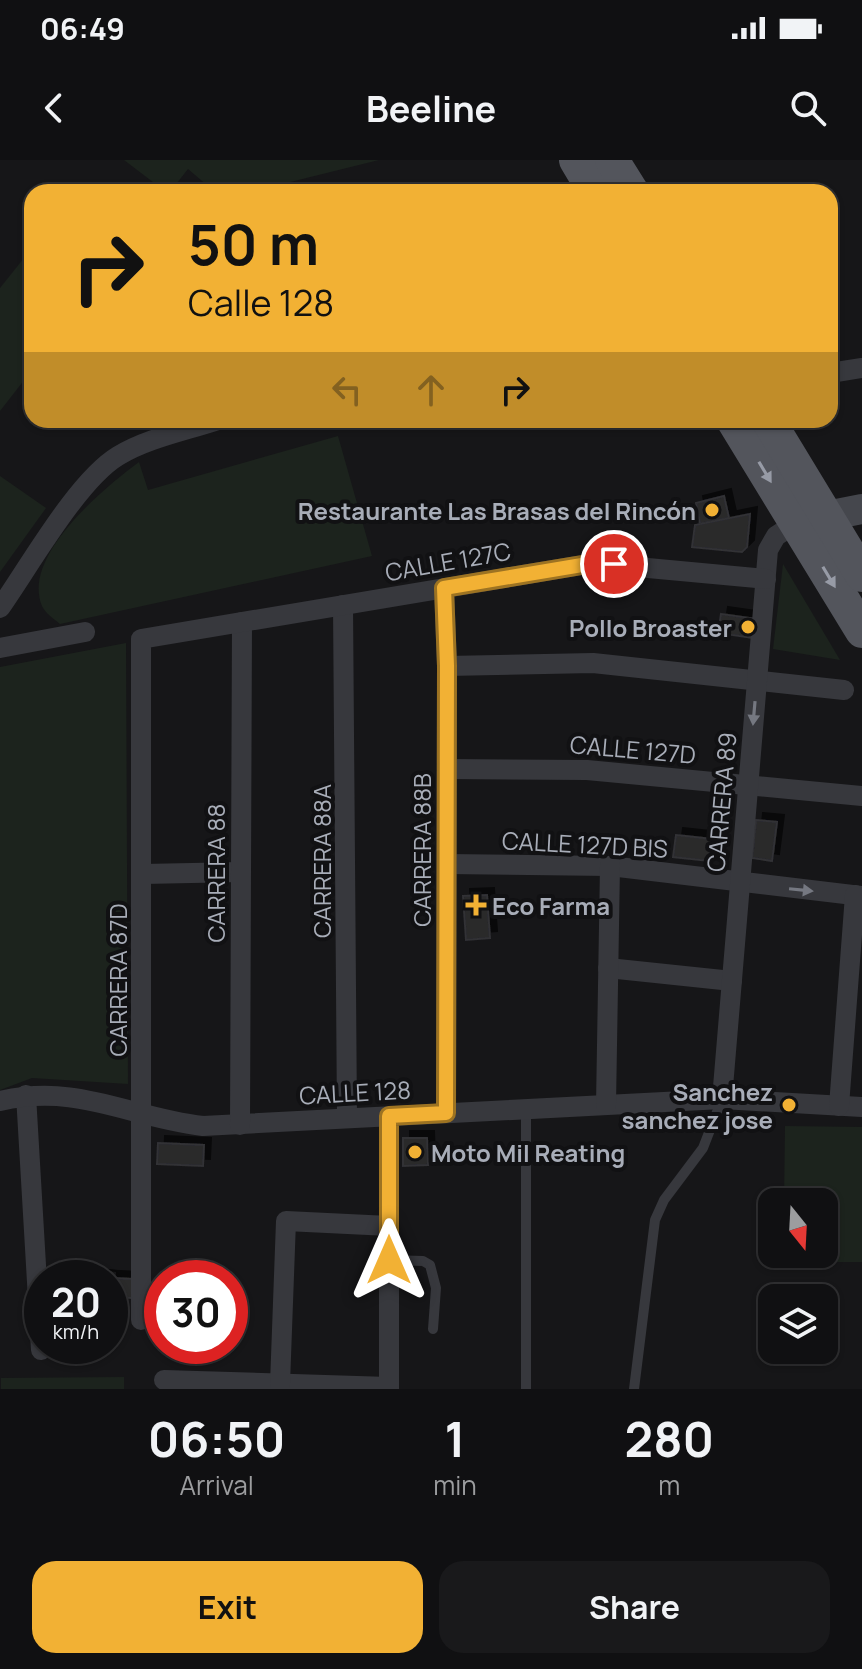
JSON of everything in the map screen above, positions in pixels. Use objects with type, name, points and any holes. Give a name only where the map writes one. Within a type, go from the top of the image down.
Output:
[{"type":"main road","points":[[576,160],[590,184]]},
{"type":"main road","points":[[612,160],[627,184]]},
{"type":"main road","points":[[739,428],[811,519],[862,575]]},
{"type":"main road","points":[[771,428],[862,631]]},
{"type":"street","points":[[838,372],[862,368]]},
{"type":"street","points":[[0,608],[64,515],[116,458],[140,446],[194,428]]},
{"type":"street","points":[[811,519],[862,509]]},
{"type":"street","name":"CARRERA 89","points":[[722,1099],[771,543],[784,529],[811,519]]},
{"type":"street","name":"CALLE 127C","points":[[141,639],[594,563],[766,579]]},
{"type":"street","name":"CARRERA 88B","points":[[444,588],[447,666],[446,1113]]},
{"type":"street","name":"CARRERA 88A","points":[[343,605],[347,1117]]},
{"type":"street","name":"CARRERA 88","points":[[240,1125],[242,622]]},
{"type":"street","points":[[0,648],[85,632]]},
{"type":"street","name":"CARRERA 87D","points":[[141,639],[144,1117],[141,1320]]},
{"type":"street","points":[[447,666],[593,663],[844,690]]},
{"type":"street","name":"CALLE 127D","points":[[447,769],[587,770],[862,796]]},
{"type":"street","name":"CALLE 127D BIS","points":[[447,864],[610,866],[858,896]]},
{"type":"street","points":[[606,1105],[610,866]]},
{"type":"street","points":[[143,874],[241,872]]},
{"type":"street","points":[[839,1106],[858,896]]},
{"type":"street","points":[[608,968],[732,981]]},
{"type":"street","name":"CALLE 128","points":[[0,1101],[26,1095],[62,1094],[99,1100],[144,1117],[203,1126],[722,1099],[862,1107]]},
{"type":"street","points":[[26,1095],[36,1260]]},
{"type":"street","points":[[164,1380],[389,1388],[389,1116]]},
{"type":"street","points":[[280,1384],[286,1221],[389,1226]]},
{"type":"lane","points":[[634,1389],[655,1220],[664,1200],[703,1148],[722,1099]]},
{"type":"lane","points":[[526,1109],[526,1389]]},
{"type":"lane","points":[[389,1260],[423,1261],[430,1265],[436,1288],[433,1329]]},
{"type":"shaded area","points":[[124,160],[379,160],[282,184],[206,184],[188,169],[176,184],[156,184]]},
{"type":"shaded area","points":[[24,258],[24,380],[0,411],[0,288]]},
{"type":"shaded area","points":[[338,436],[372,556],[60,624],[43,609],[39,587],[43,566],[54,545],[87,506],[139,462],[148,490]]},
{"type":"shaded area","points":[[0,476],[46,508],[0,572]]},
{"type":"shaded area","points":[[783,564],[840,660],[773,649]]},
{"type":"shaded area","points":[[126,643],[128,1084],[32,1078],[0,1090],[0,667]]},
{"type":"shaded area","points":[[785,1126],[862,1127],[862,1262],[838,1262],[838,1188],[784,1188]]},
{"type":"shaded area","points":[[124,1377],[124,1389],[1,1389],[1,1378]]},
{"type":"building","name":"Restaurante Las Brasas del Rincón","points":[[724,496],[729,518],[700,524],[696,503]]},
{"type":"building","points":[[750,514],[747,547],[742,552],[692,547],[695,525]]},
{"type":"building","points":[[721,614],[757,619],[754,638],[718,633]]},
{"type":"building","points":[[756,820],[777,822],[772,861],[752,858]]},
{"type":"building","points":[[676,835],[712,839],[709,861],[673,857]]},
{"type":"building","points":[[487,895],[490,938],[466,940],[463,896]]},
{"type":"building","name":"Moto Mil Reating","points":[[403,1138],[427,1138],[428,1165],[403,1166]]},
{"type":"building","points":[[158,1143],[204,1145],[203,1166],[157,1164]]},
{"type":"building","points":[[128,1279],[132,1279],[132,1298],[128,1298]]},
{"type":"place","name":"Restaurante Las Brasas del Rincón","points":[[712,510]]},
{"type":"place","name":"Pollo Broaster","points":[[748,627]]},
{"type":"place","name":"Eco Farma","points":[[476,905]]},
{"type":"place","name":"Sanchez sanchez jose","points":[[789,1105]]},
{"type":"place","name":"Moto Mil Reating","points":[[415,1152]]},
{"type":"route","points":[[389,1260],[389,1116],[446,1113],[447,666],[444,588],[594,563],[614,564]]}]
